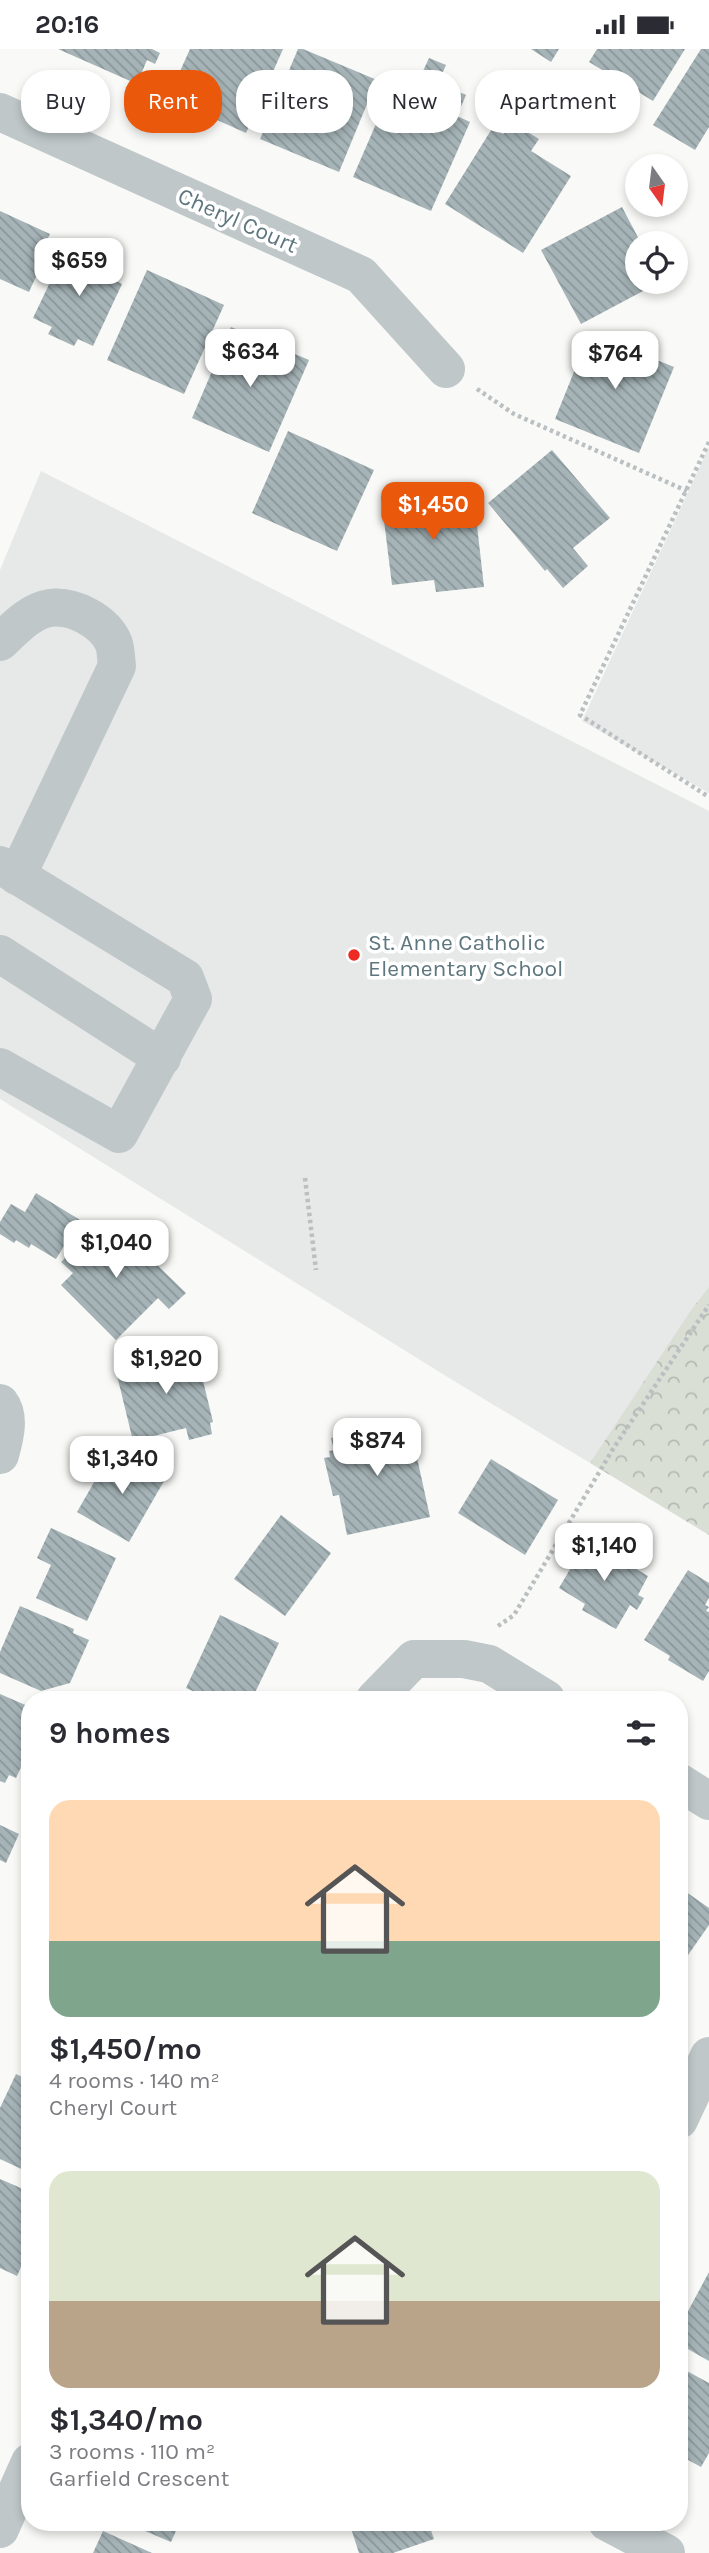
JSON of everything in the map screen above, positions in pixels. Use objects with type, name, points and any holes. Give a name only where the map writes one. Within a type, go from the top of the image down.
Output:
[{"type":"street","name":"Cheryl Court","points":[[0,112],[361,275],[446,369]]},
{"type":"street","points":[[0,642],[26,617],[49,608],[78,610],[99,625],[114,643],[117,666],[9,870],[185,978],[193,999],[119,1134],[0,1067]]},
{"type":"street","points":[[0,954],[162,1058]]},
{"type":"street","points":[[0,1403],[4,1408],[5,1434],[0,1455]]},
{"type":"street","points":[[382,1691],[414,1659],[464,1659],[489,1664],[532,1691]]},
{"type":"street","points":[[688,1788],[709,1801]]},
{"type":"street","points":[[688,2101],[709,2056]]},
{"type":"street","points":[[0,2529],[21,2482]]},
{"type":"street","points":[[624,2531],[666,2553]]},
{"type":"path","points":[[446,369],[514,414],[687,491]]},
{"type":"path","points":[[709,442],[580,715],[709,797]]},
{"type":"path","points":[[305,1178],[316,1270]]},
{"type":"path","points":[[498,1626],[514,1615],[613,1450],[709,1305]]},
{"type":"shaded area","points":[[709,447],[709,793],[582,721]]},
{"type":"shaded area","name":"St. Anne Catholic Elementary School","points":[[41,471],[709,811],[709,1304],[590,1463],[0,1099],[0,570]]},
{"type":"green space","points":[[709,1287],[709,1535],[590,1463]]},
{"type":"building","points":[[58,49],[152,49],[160,53],[155,64],[147,60],[143,70],[124,70],[124,78]]},
{"type":"building","points":[[190,49],[283,49],[274,70],[236,70],[236,129],[222,122],[222,70],[181,70]]},
{"type":"building","points":[[298,49],[303,49],[367,76],[367,104],[339,172],[260,139],[263,133],[353,133],[353,70],[289,70]]},
{"type":"building","points":[[531,49],[559,49],[551,62]]},
{"type":"building","points":[[597,49],[685,49],[653,101],[640,93],[640,70],[602,70],[589,62]]},
{"type":"building","points":[[701,49],[709,49],[709,127],[695,150],[653,125]]},
{"type":"building","points":[[429,58],[446,65],[444,70],[424,70]]},
{"type":"building","points":[[461,93],[466,95],[461,107]]},
{"type":"building","points":[[461,118],[470,122],[431,211],[353,177],[372,133],[461,133]]},
{"type":"building","points":[[489,133],[529,133],[539,139],[531,151],[571,176],[523,253],[445,204]]},
{"type":"building","points":[[622,207],[635,231],[625,231],[625,294],[637,294],[581,324],[541,250]]},
{"type":"building","points":[[0,211],[50,234],[46,242],[51,244],[29,292],[0,279]]},
{"type":"building","points":[[79,245],[112,261],[106,276],[122,284],[93,346],[78,339],[74,346],[48,334],[52,327],[33,318],[62,257],[71,261]]},
{"type":"building","points":[[147,270],[224,305],[184,394],[107,360]]},
{"type":"building","points":[[231,327],[309,360],[269,452],[192,418]]},
{"type":"building","points":[[590,332],[610,340],[613,334],[650,349],[647,356],[674,367],[639,453],[555,419]]},
{"type":"building","points":[[288,431],[374,470],[337,551],[252,513]]},
{"type":"building","points":[[552,450],[610,518],[573,548],[588,566],[563,588],[547,569],[545,571],[488,503]]},
{"type":"building","points":[[431,491],[432,504],[474,499],[484,587],[436,592],[434,580],[392,585],[381,496]]},
{"type":"building","points":[[36,1193],[80,1220],[56,1259],[31,1244],[29,1248],[0,1234],[0,1222],[11,1204],[25,1212]]},
{"type":"building","points":[[102,1221],[113,1232],[118,1227],[186,1293],[169,1309],[158,1298],[116,1340],[61,1285],[73,1273],[61,1262]]},
{"type":"building","points":[[195,1348],[213,1422],[210,1423],[212,1434],[189,1440],[186,1428],[133,1441],[115,1367]]},
{"type":"building","points":[[409,1421],[430,1517],[347,1535],[339,1495],[333,1496],[324,1458],[330,1457],[329,1451],[334,1450],[331,1438]]},
{"type":"building","points":[[112,1451],[145,1469],[148,1463],[164,1471],[160,1479],[164,1481],[129,1542],[77,1512]]},
{"type":"building","points":[[491,1459],[558,1500],[525,1555],[458,1513]]},
{"type":"building","points":[[281,1515],[331,1553],[285,1616],[234,1579]]},
{"type":"building","points":[[51,1528],[116,1558],[87,1621],[36,1598],[51,1565],[37,1558]]},
{"type":"building","points":[[590,1535],[622,1554],[619,1559],[648,1576],[638,1595],[644,1598],[637,1610],[630,1605],[616,1629],[582,1610],[585,1604],[559,1588]]},
{"type":"building","points":[[688,1570],[709,1583],[709,1598],[705,1605],[709,1607],[706,1611],[709,1612],[709,1671],[703,1681],[668,1660],[670,1656],[644,1640]]},
{"type":"building","points":[[20,1606],[74,1629],[73,1633],[89,1640],[70,1683],[41,1691],[0,1673],[0,1652]]},
{"type":"building","points":[[220,1615],[279,1643],[256,1691],[193,1691],[186,1688]]},
{"type":"building","points":[[0,1694],[21,1703],[21,1767],[16,1778],[9,1775],[5,1783],[0,1781]]},
{"type":"building","points":[[0,1825],[19,1834],[6,1863],[0,1860]]},
{"type":"building","points":[[688,1893],[709,1908],[709,1925],[688,1955]]},
{"type":"building","points":[[16,2074],[21,2076],[21,2169],[0,2159],[0,2108]]},
{"type":"building","points":[[0,2179],[21,2188],[21,2267],[17,2276],[0,2268]]},
{"type":"building","points":[[709,2272],[709,2361],[688,2349],[688,2311]]},
{"type":"building","points":[[688,2372],[709,2383],[709,2453],[701,2467],[688,2460]]},
{"type":"building","points":[[103,2531],[152,2553],[93,2553]]},
{"type":"building","points":[[145,2531],[176,2531],[171,2542]]},
{"type":"building","points":[[352,2531],[431,2531],[434,2539],[393,2553],[359,2553]]},
{"type":"place","name":"St. Anne Catholic Elementary School","points":[[354,955]]}]
